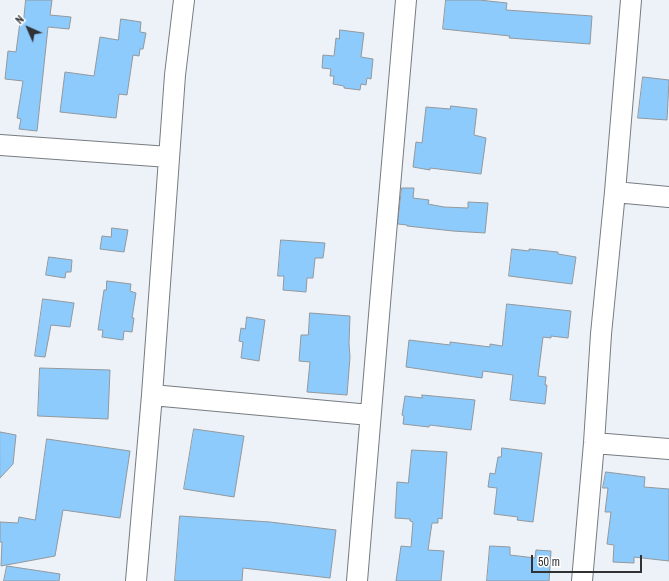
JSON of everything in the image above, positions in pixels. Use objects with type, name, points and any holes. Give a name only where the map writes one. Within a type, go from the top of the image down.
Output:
[{"type":"street","points":[[136,581],[152,395],[175,75],[184,0]]},
{"type":"street","points":[[357,581],[370,415],[388,221],[403,0]]},
{"type":"street","points":[[582,581],[594,443],[601,334],[615,192],[631,0]]},
{"type":"street","points":[[0,144],[169,157]]},
{"type":"street","points":[[615,192],[669,197]]},
{"type":"street","points":[[152,395],[370,415]]},
{"type":"street","points":[[594,443],[669,449]]},
{"type":"building","points":[[26,0],[52,0],[50,15],[71,17],[69,29],[48,27],[37,131],[19,129],[21,119],[17,118],[23,81],[5,79],[8,51],[16,52],[20,22],[23,23]]},
{"type":"building","points":[[446,0],[479,0],[507,3],[506,10],[592,16],[590,44],[509,38],[510,36],[443,29]]},
{"type":"building","points":[[121,19],[141,22],[140,32],[146,33],[143,49],[140,49],[139,56],[133,55],[127,95],[119,94],[116,118],[60,112],[65,72],[94,76],[100,37],[118,40]]},
{"type":"building","points":[[340,30],[364,33],[361,57],[373,59],[371,79],[367,78],[366,85],[361,84],[360,90],[344,88],[344,86],[333,84],[334,76],[330,76],[331,69],[322,68],[323,55],[334,56],[336,38],[339,39]]},
{"type":"building","points":[[643,77],[669,80],[667,120],[638,118]]},
{"type":"building","points":[[451,106],[477,109],[474,135],[486,138],[481,174],[430,168],[430,170],[413,167],[416,142],[422,143],[426,107],[450,109]]},
{"type":"building","points":[[402,188],[414,188],[413,198],[429,200],[428,204],[444,207],[468,208],[468,202],[488,203],[485,233],[453,231],[398,224]]},
{"type":"building","points":[[112,228],[128,230],[124,252],[100,249],[102,236],[111,237]]},
{"type":"building","points":[[281,240],[325,243],[323,258],[315,258],[313,278],[307,278],[306,292],[283,290],[284,276],[278,276]]},
{"type":"building","points":[[512,249],[558,252],[558,254],[576,257],[572,284],[509,276]]},
{"type":"building","points":[[49,257],[72,260],[71,272],[66,272],[65,278],[46,275]]},
{"type":"building","points":[[107,281],[131,284],[130,291],[136,293],[132,318],[134,318],[132,332],[124,331],[123,340],[102,337],[103,330],[98,330],[104,290],[106,290]]},
{"type":"building","points":[[43,299],[74,303],[70,327],[51,325],[45,357],[35,356]]},
{"type":"building","points":[[507,304],[571,311],[568,338],[551,336],[551,338],[543,337],[538,376],[546,377],[545,385],[547,385],[545,404],[510,400],[513,375],[483,371],[482,378],[406,367],[409,340],[450,345],[450,342],[490,347],[490,344],[502,346]]},
{"type":"building","points":[[310,313],[350,316],[350,357],[347,395],[307,392],[310,362],[299,361],[301,335],[308,335]]},
{"type":"building","points":[[247,317],[265,320],[259,361],[241,358],[243,342],[239,341],[241,328],[245,329]]},
{"type":"building","points":[[40,368],[110,370],[108,419],[38,416]]},
{"type":"building","points":[[422,395],[475,400],[471,430],[430,425],[429,427],[403,424],[404,416],[402,415],[405,396],[422,398]]},
{"type":"building","points":[[194,429],[244,436],[234,497],[184,489]]},
{"type":"building","points":[[0,432],[16,435],[13,464],[0,478]]},
{"type":"building","points":[[47,439],[130,451],[120,518],[63,510],[55,556],[1,566],[2,542],[0,542],[0,522],[18,523],[19,517],[35,520]]},
{"type":"building","points":[[502,448],[542,453],[533,522],[517,520],[518,517],[494,514],[497,488],[488,487],[490,473],[495,474],[498,457],[501,457]]},
{"type":"building","points":[[412,450],[447,452],[442,519],[438,518],[438,523],[432,523],[428,550],[444,551],[441,581],[396,581],[401,546],[411,547],[413,522],[410,521],[410,519],[395,518],[397,482],[408,483]]},
{"type":"building","points":[[606,472],[645,477],[644,487],[669,489],[669,561],[634,557],[634,563],[613,562],[614,545],[607,544],[611,512],[605,512],[608,488],[603,488]]},
{"type":"building","points":[[180,516],[270,522],[336,530],[330,578],[243,568],[242,581],[175,581]]},
{"type":"building","points":[[490,546],[510,547],[510,555],[535,558],[536,550],[551,551],[549,581],[487,581]]},
{"type":"building","points":[[7,566],[60,574],[59,581],[4,581]]}]
